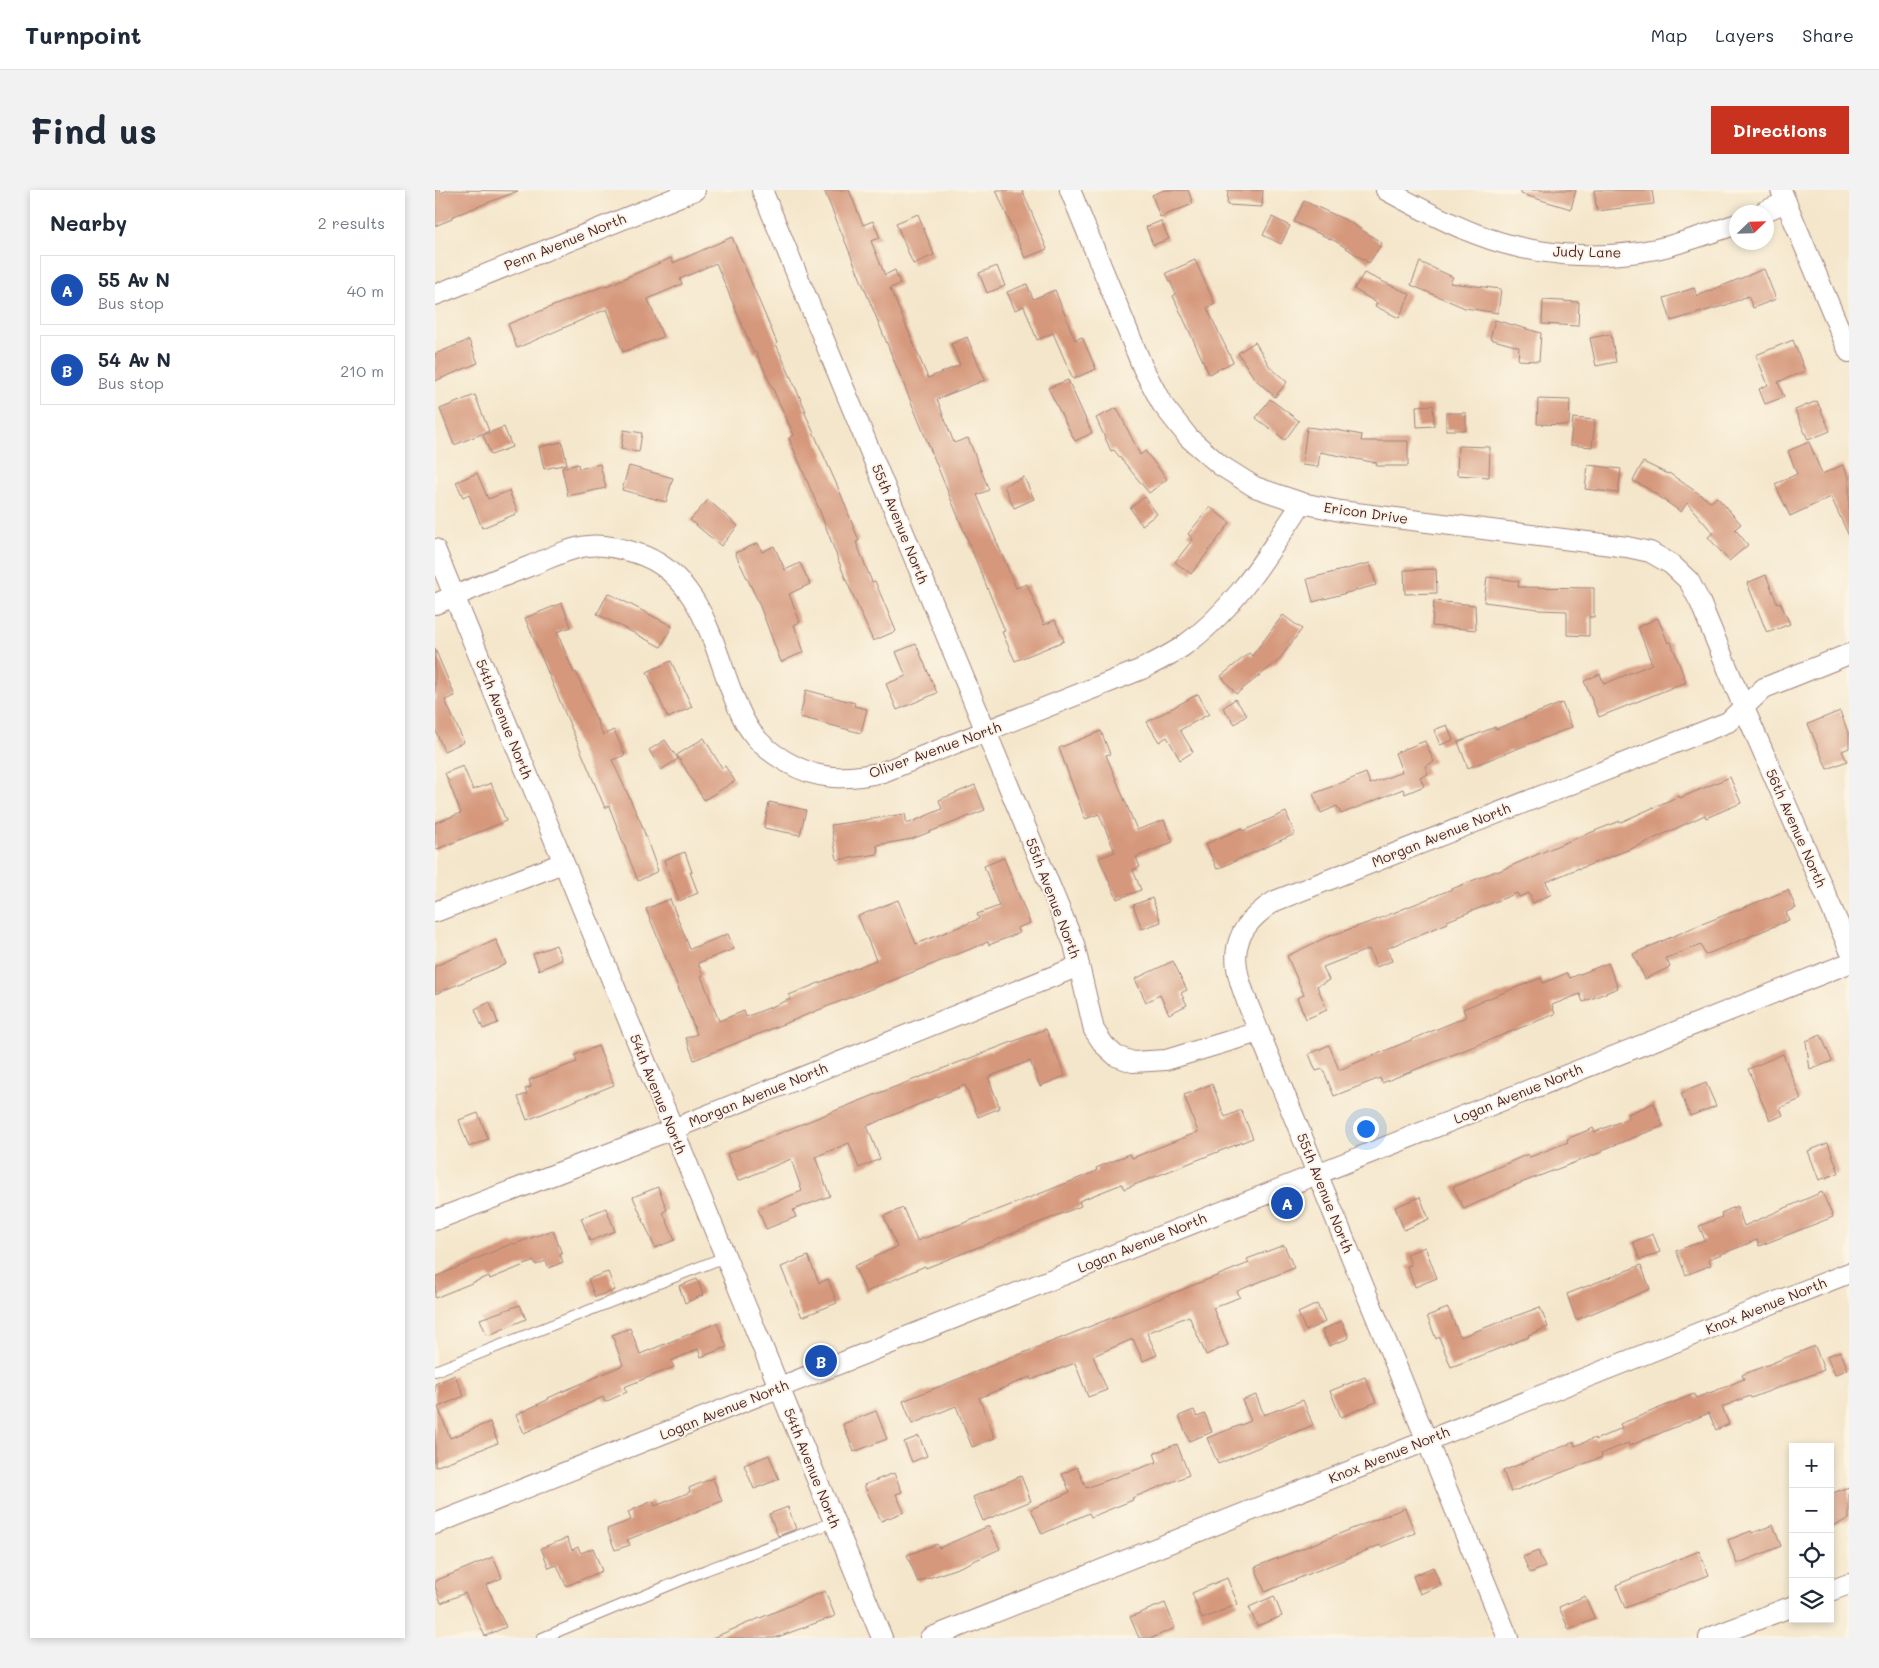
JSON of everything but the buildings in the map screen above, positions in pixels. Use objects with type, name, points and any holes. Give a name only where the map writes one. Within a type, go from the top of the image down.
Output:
[{"type":"street","name":"Penn Avenue North","points":[[435,295],[695,190]]},
{"type":"street","name":"55th Avenue North","points":[[762,190],[1074,944],[1094,1030],[1104,1045],[1116,1056],[1133,1062],[1166,1060],[1259,1032],[1509,1638]]},
{"type":"street","name":"Ericon Drive","points":[[1070,190],[1143,368],[1162,404],[1189,438],[1220,465],[1255,487],[1302,503],[1340,511],[1627,547],[1650,552],[1671,564],[1689,581],[1700,602],[1744,708]]},
{"type":"street","name":"Judy Lane","points":[[1386,190],[1429,213],[1476,234],[1518,247],[1559,254],[1612,254],[1655,249],[1694,239],[1729,227]]},
{"type":"street","points":[[1772,205],[1783,196],[1849,352]]},
{"type":"street","name":"Oliver Avenue North","points":[[435,604],[561,554],[588,546],[617,546],[644,555],[668,569],[689,590],[703,616],[738,709],[753,734],[773,754],[798,769],[826,777],[855,778],[883,772],[1142,669],[1183,646],[1217,617],[1247,582],[1302,503]]},
{"type":"street","name":"54th Avenue North","points":[[435,549],[882,1638]]},
{"type":"street","name":"Morgan Avenue North","points":[[1259,1032],[1243,988],[1238,968],[1236,946],[1244,927],[1257,912],[1275,901],[1728,722],[1764,688],[1849,654]]},
{"type":"street","name":"56th Avenue North","points":[[1744,708],[1849,948]]},
{"type":"street","points":[[435,912],[563,863]]},
{"type":"street","name":"Logan Avenue North","points":[[435,1524],[1849,963]]},
{"type":"street","name":"Morgan Avenue North","points":[[435,1220],[673,1129],[1079,966]]},
{"type":"street","name":"Knox Avenue North","points":[[930,1638],[1849,1273]]},
{"type":"street","points":[[1834,1590],[1849,1584]]},
{"type":"street","points":[[1709,1638],[1789,1608]]},
{"type":"lane","points":[[435,1371],[725,1257]]},
{"type":"lane","points":[[542,1638],[706,1570],[834,1522]]},
{"type":"place","name":"55 Av N","points":[[1287,1203]]},
{"type":"place","name":"54 Av N","points":[[821,1361]]}]
